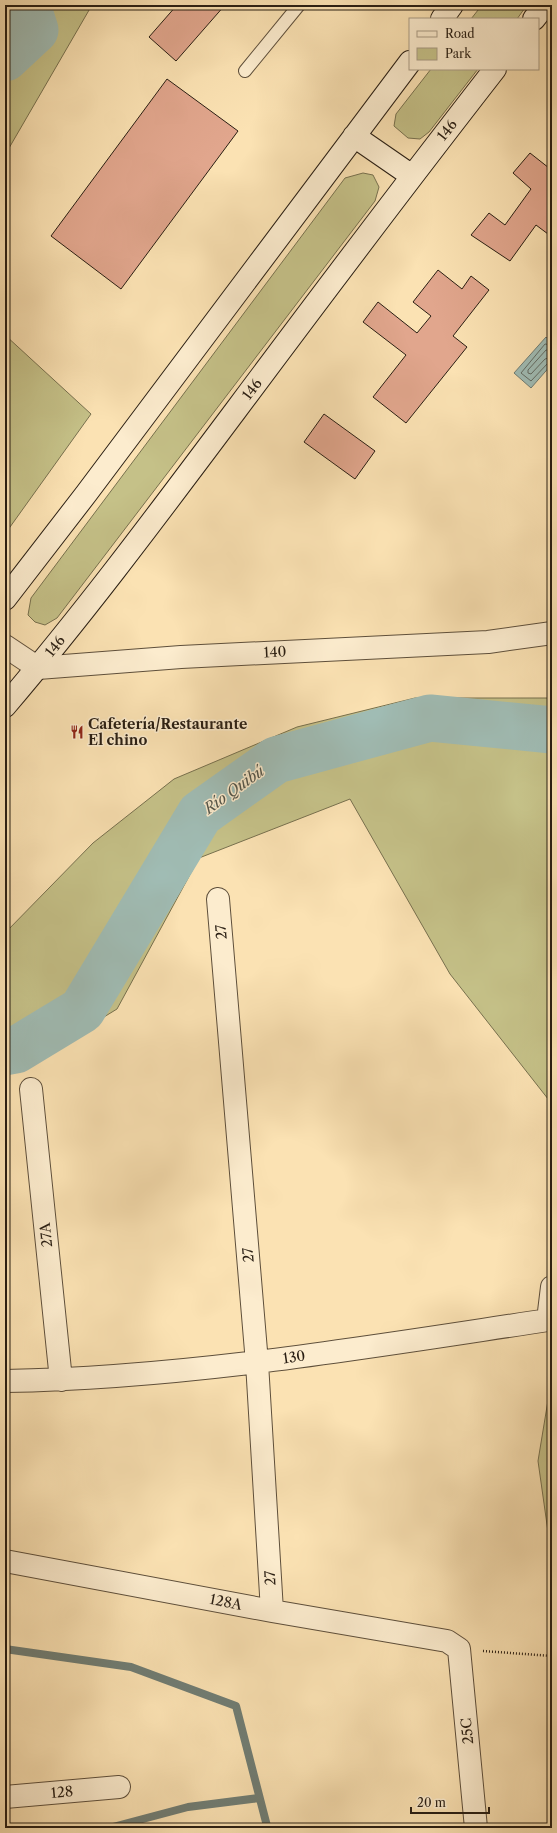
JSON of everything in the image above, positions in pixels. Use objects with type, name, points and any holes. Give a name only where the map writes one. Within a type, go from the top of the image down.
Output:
[{"type":"street","points":[[443,18],[452,5]]},
{"type":"street","points":[[535,18],[545,5]]},
{"type":"street","points":[[5,600],[409,63]]},
{"type":"street","name":"146","points":[[5,706],[38,668],[158,514],[412,176],[494,70]]},
{"type":"street","points":[[354,136],[412,176]]},
{"type":"street","name":"140","points":[[38,668],[181,657],[488,642],[552,633]]},
{"type":"street","points":[[5,646],[38,668]]},
{"type":"street","name":"27","points":[[218,899],[257,1363],[272,1611]]},
{"type":"street","name":"27A","points":[[31,1089],[61,1380]]},
{"type":"street","name":"130","points":[[5,1381],[61,1380],[257,1363],[548,1320],[552,1287]]},
{"type":"street","name":"128A","points":[[5,1561],[453,1645]]},
{"type":"street","name":"25C","points":[[453,1645],[476,1828]]},
{"type":"street","name":"128","points":[[5,1797],[118,1787]]},
{"type":"lane","points":[[245,71],[299,5]]},
{"type":"path","points":[[453,1645],[552,1656]]},
{"type":"green space","points":[[5,5],[92,5],[5,155]]},
{"type":"green space","points":[[482,5],[527,5],[518,18],[472,18]]},
{"type":"green space","points":[[430,70],[477,70],[429,132],[420,139],[408,138],[394,126],[396,114]]},
{"type":"green space","points":[[363,173],[373,175],[379,187],[375,201],[57,618],[45,625],[35,622],[28,615],[31,598],[345,178]]},
{"type":"green space","points":[[5,335],[91,414],[5,534]]},
{"type":"green space","points":[[415,698],[552,698],[552,1104],[450,974],[350,799],[199,858],[117,1009],[14,1072],[5,1072],[5,933],[93,843],[174,779],[297,727]]},
{"type":"green space","points":[[552,1376],[552,1560],[538,1461]]},
{"type":"water","points":[[546,337],[552,343],[552,364],[531,388],[514,373]]},
{"type":"building","points":[[177,5],[225,5],[176,61],[149,37]]},
{"type":"building","points":[[167,79],[238,131],[121,289],[51,236]]},
{"type":"building","points":[[530,153],[549,168],[552,164],[552,237],[536,225],[510,261],[471,235],[489,213],[505,225],[531,189],[513,173]]},
{"type":"building","points":[[438,270],[462,289],[471,276],[489,290],[453,336],[467,347],[406,423],[373,397],[406,355],[363,322],[378,302],[417,333],[431,316],[413,302]]},
{"type":"building","points":[[324,414],[375,451],[355,479],[304,442]]},
{"type":"waterway","name":"Río Quibú","points":[[5,58],[35,30],[27,5]]},
{"type":"waterway","name":"Río Quibú","points":[[5,1052],[16,1050],[82,1010],[200,814],[276,760],[430,718],[552,730]]},
{"type":"waterway","points":[[5,1649],[131,1667],[236,1706],[267,1826],[270,1828]]},
{"type":"waterway","points":[[109,1828],[188,1807],[259,1798]]},
{"type":"place","name":"Cafetería/Restaurante El chino","points":[[77,732]]}]
